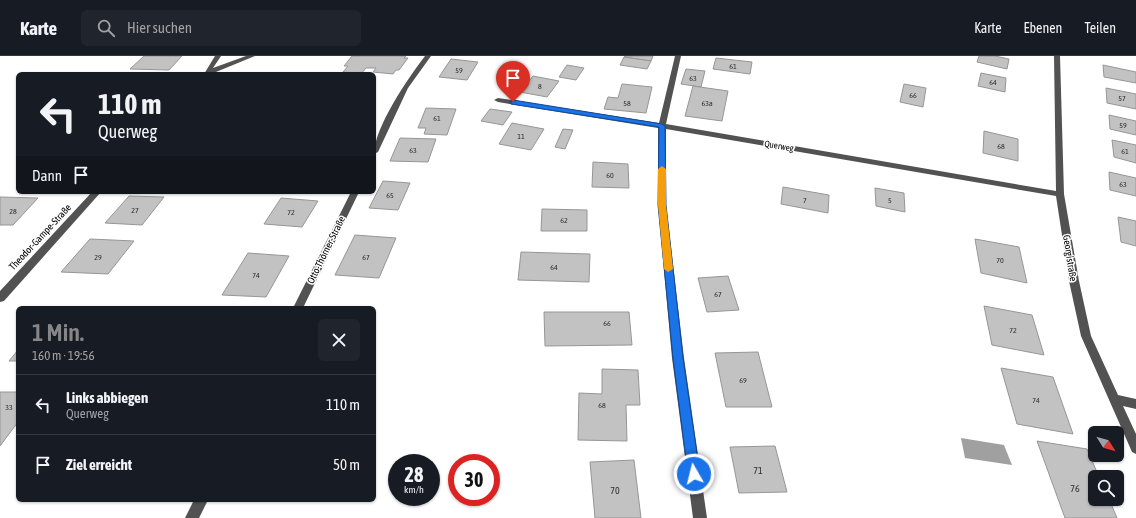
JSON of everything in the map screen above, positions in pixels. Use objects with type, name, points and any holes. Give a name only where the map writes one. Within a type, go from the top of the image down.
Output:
[{"type":"street","points":[[207,72],[218,56]]},
{"type":"street","points":[[209,72],[252,56]]},
{"type":"street","points":[[376,148],[405,88],[428,56]]},
{"type":"street","points":[[678,56],[662,126],[662,205],[678,358],[700,518]]},
{"type":"street","name":"Georgistraße","points":[[1057,56],[1060,194],[1074,281],[1086,336],[1136,448]]},
{"type":"street","name":"Querweg","points":[[498,100],[662,126],[1060,194]]},
{"type":"street","name":"Theodor-Gampe-Straße","points":[[0,298],[95,194]]},
{"type":"street","name":"Otto-Thörner-Straße","points":[[299,306],[354,194]]},
{"type":"street","points":[[1113,399],[1136,404]]},
{"type":"street","points":[[192,518],[200,502]]},
{"type":"shaded area","points":[[961,438],[1004,445],[1012,465],[965,458]]},
{"type":"building","points":[[144,56],[182,56],[169,70],[130,69]]},
{"type":"building","points":[[352,56],[406,56],[404,58],[408,58],[399,70],[396,70],[393,74],[373,72],[376,68],[366,68],[363,72],[343,72],[348,66],[344,66]]},
{"type":"building","points":[[653,56],[651,61],[624,57]]},
{"type":"building","points":[[979,56],[995,56],[1009,59],[1007,69],[977,62]]},
{"type":"building","points":[[624,57],[651,61],[647,69],[620,65]]},
{"type":"building","points":[[716,58],[752,62],[750,74],[713,69]]},
{"type":"building","points":[[451,59],[478,62],[467,80],[439,77]]},
{"type":"building","points":[[567,65],[584,68],[576,80],[559,77]]},
{"type":"building","points":[[1103,65],[1136,72],[1136,83],[1104,77]]},
{"type":"building","points":[[686,69],[705,71],[701,87],[681,84]]},
{"type":"building","points":[[981,73],[1006,78],[1005,92],[978,86]]},
{"type":"building","points":[[533,76],[559,81],[547,97],[520,92]]},
{"type":"building","points":[[622,84],[652,87],[646,113],[604,109],[608,97],[618,98]]},
{"type":"building","points":[[904,84],[926,88],[923,107],[900,102]]},
{"type":"building","points":[[693,86],[728,91],[722,121],[685,116]]},
{"type":"building","points":[[1106,88],[1136,94],[1136,109],[1107,103]]},
{"type":"building","points":[[426,108],[456,109],[447,135],[424,134],[426,128],[418,128]]},
{"type":"building","points":[[490,109],[512,112],[503,125],[481,121]]},
{"type":"building","points":[[1109,115],[1136,121],[1136,135],[1110,129]]},
{"type":"building","points":[[512,123],[544,129],[531,150],[499,144]]},
{"type":"building","points":[[563,129],[573,130],[565,149],[555,147]]},
{"type":"building","points":[[984,131],[1018,139],[1018,161],[983,153]]},
{"type":"building","points":[[400,138],[436,139],[428,162],[390,161]]},
{"type":"building","points":[[1112,140],[1136,145],[1136,163],[1114,157]]},
{"type":"building","points":[[593,162],[628,164],[629,188],[592,187]]},
{"type":"building","points":[[1109,172],[1136,178],[1136,196],[1110,190]]},
{"type":"building","points":[[383,181],[410,183],[398,210],[369,208]]},
{"type":"building","points":[[783,187],[829,195],[828,213],[781,204]]},
{"type":"building","points":[[875,188],[904,193],[905,212],[876,206]]},
{"type":"building","points":[[129,196],[164,197],[142,225],[105,223]]},
{"type":"building","points":[[0,197],[38,198],[13,225],[0,225]]},
{"type":"building","points":[[281,198],[318,201],[302,227],[264,224]]},
{"type":"building","points":[[542,209],[587,210],[587,231],[541,231]]},
{"type":"building","points":[[1118,217],[1136,221],[1136,246],[1121,242]]},
{"type":"building","points":[[355,235],[396,238],[379,278],[335,275]]},
{"type":"building","points":[[90,239],[134,241],[108,274],[61,272]]},
{"type":"building","points":[[975,239],[1019,247],[1027,283],[981,273]]},
{"type":"building","points":[[521,252],[590,254],[589,282],[518,280]]},
{"type":"building","points":[[248,253],[289,256],[266,297],[222,295]]},
{"type":"building","points":[[728,276],[739,310],[707,312],[698,278]]},
{"type":"building","points":[[984,306],[1032,315],[1044,355],[992,345]]},
{"type":"building","points":[[544,312],[629,312],[632,345],[545,346]]},
{"type":"building","points":[[16,352],[16,361],[9,361]]},
{"type":"building","points":[[758,352],[772,407],[726,407],[715,353]]},
{"type":"building","points":[[1001,368],[1053,377],[1073,434],[1017,424]]},
{"type":"building","points":[[602,369],[638,370],[640,405],[626,405],[627,441],[578,440],[579,393],[602,394]]},
{"type":"building","points":[[0,392],[16,392],[16,425],[0,446]]},
{"type":"building","points":[[1037,441],[1087,449],[1088,462],[1093,462],[1096,470],[1088,470],[1088,506],[1112,506],[1117,518],[1065,518]]},
{"type":"building","points":[[775,446],[787,492],[739,493],[730,447]]},
{"type":"building","points":[[634,460],[641,518],[595,518],[590,462]]},
{"type":"slow traffic","points":[[662,169],[662,205],[668,269]]},
{"type":"route","points":[[513,102],[662,126],[662,205],[678,358],[694,474]]}]
